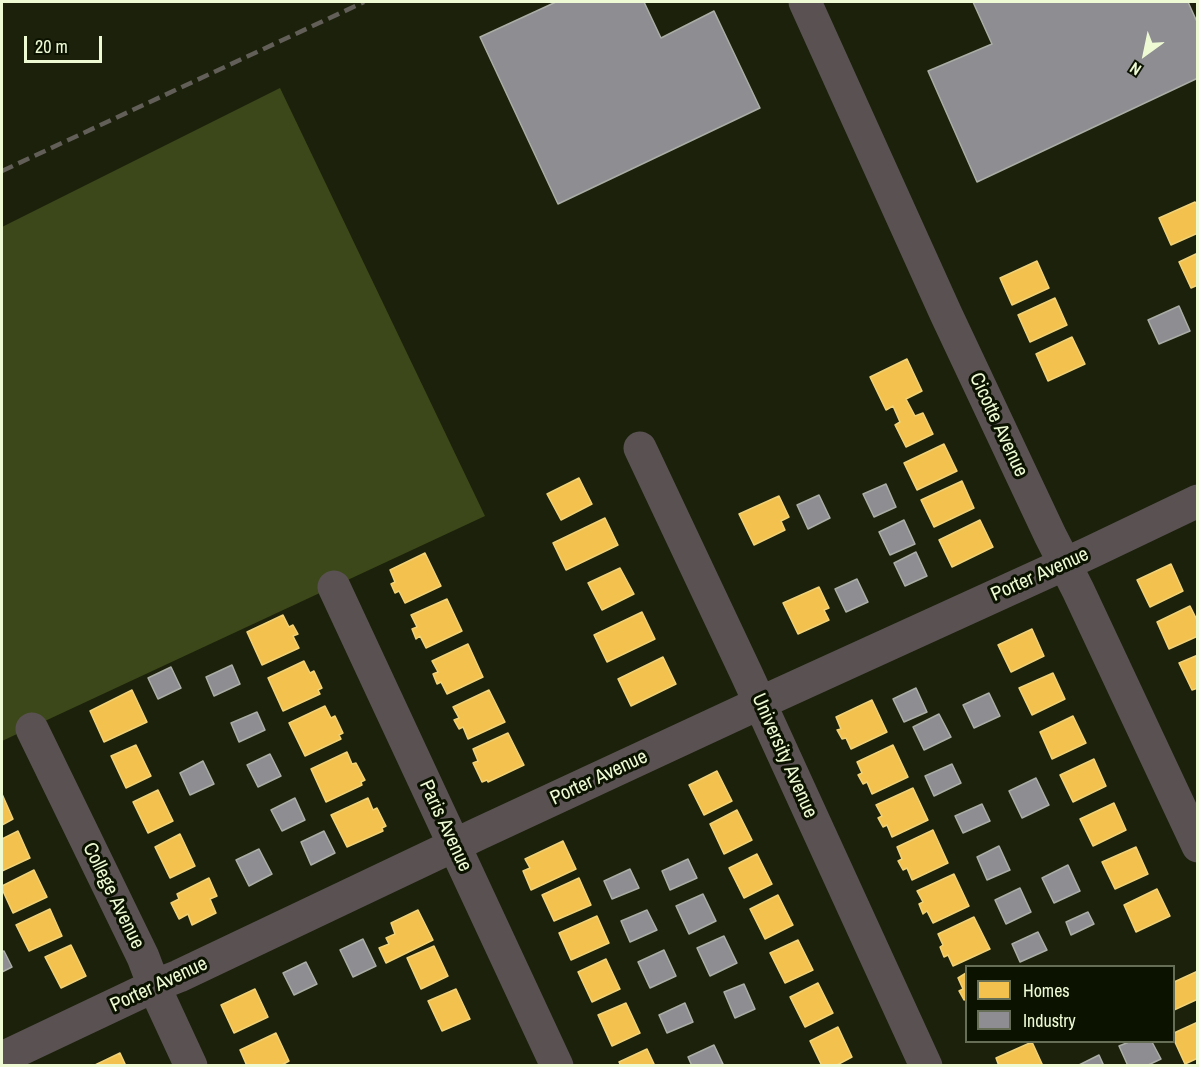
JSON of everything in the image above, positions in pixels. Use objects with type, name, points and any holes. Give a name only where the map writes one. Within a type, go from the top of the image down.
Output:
[{"type":"street","name":"Cicotte Avenue","points":[[805,2],[946,314],[1197,846]]},
{"type":"street","name":"University Avenue","points":[[640,448],[926,1065]]},
{"type":"street","name":"Porter Avenue","points":[[2,1058],[1197,501]]},
{"type":"street","name":"Paris Avenue","points":[[334,587],[556,1065]]},
{"type":"street","name":"College Avenue","points":[[33,729],[191,1065]]},
{"type":"green space","points":[[280,88],[485,516],[2,741],[2,227]]},
{"type":"building: Homes","points":[[1195,202],[1198,206],[1198,233],[1171,245],[1159,218]]},
{"type":"building: Homes","points":[[1198,253],[1198,285],[1191,288],[1179,262]]},
{"type":"building: Homes","points":[[1037,261],[1049,288],[1012,305],[1000,278]]},
{"type":"building: Homes","points":[[1055,298],[1067,325],[1030,342],[1018,315]]},
{"type":"building: Homes","points":[[1072,337],[1085,364],[1048,381],[1036,354]]},
{"type":"building: Homes","points":[[907,359],[922,391],[906,399],[915,416],[923,413],[933,434],[906,447],[895,425],[900,422],[893,406],[886,410],[870,377]]},
{"type":"building: Homes","points":[[944,444],[957,471],[917,490],[904,463]]},
{"type":"building: Homes","points":[[579,478],[592,504],[561,520],[547,494]]},
{"type":"building: Homes","points":[[962,481],[974,508],[934,527],[921,500]]},
{"type":"building: Homes","points":[[779,496],[789,517],[781,521],[785,530],[754,545],[739,514]]},
{"type":"building: Homes","points":[[605,518],[618,545],[566,570],[553,543]]},
{"type":"building: Homes","points":[[980,520],[993,547],[952,567],[939,540]]},
{"type":"building: Homes","points":[[425,553],[441,586],[405,603],[399,591],[395,593],[391,584],[395,582],[390,570]]},
{"type":"building: Homes","points":[[1171,564],[1183,591],[1150,607],[1137,580]]},
{"type":"building: Homes","points":[[620,568],[634,594],[602,610],[588,583]]},
{"type":"building: Homes","points":[[819,587],[829,608],[824,610],[829,620],[798,634],[783,603]]},
{"type":"building: Homes","points":[[447,599],[462,631],[426,648],[420,636],[416,639],[412,629],[417,627],[411,615]]},
{"type":"building: Homes","points":[[1190,606],[1198,622],[1198,636],[1169,649],[1157,622]]},
{"type":"building: Homes","points":[[642,612],[655,639],[607,662],[594,635]]},
{"type":"building: Homes","points":[[283,615],[289,627],[293,625],[298,634],[293,636],[299,648],[262,665],[247,632]]},
{"type":"building: Homes","points":[[1032,629],[1044,656],[1011,672],[998,645]]},
{"type":"building: Homes","points":[[468,644],[483,677],[447,694],[441,682],[437,684],[433,674],[438,672],[432,661]]},
{"type":"building: Homes","points":[[1198,655],[1198,688],[1192,690],[1179,663]]},
{"type":"building: Homes","points":[[663,657],[676,684],[631,706],[618,679]]},
{"type":"building: Homes","points":[[304,661],[310,673],[314,671],[322,688],[318,690],[320,694],[283,711],[268,678]]},
{"type":"building: Homes","points":[[1053,673],[1065,699],[1032,715],[1019,688]]},
{"type":"building: Homes","points":[[132,690],[147,722],[104,742],[90,711]]},
{"type":"building: Homes","points":[[489,690],[505,722],[468,739],[463,727],[459,729],[454,720],[459,718],[453,707]]},
{"type":"building: Homes","points":[[872,700],[887,732],[851,749],[846,738],[842,739],[837,730],[841,729],[836,717]]},
{"type":"building: Homes","points":[[325,706],[331,718],[335,716],[343,733],[339,735],[341,739],[305,756],[289,723]]},
{"type":"building: Homes","points":[[1073,716],[1086,743],[1052,759],[1040,732]]},
{"type":"building: Homes","points":[[508,733],[524,765],[488,782],[487,780],[482,782],[473,763],[478,761],[473,749]]},
{"type":"building: Homes","points":[[136,745],[151,776],[126,788],[111,756]]},
{"type":"building: Homes","points":[[893,745],[908,777],[872,794],[867,782],[863,784],[858,775],[862,773],[857,762]]},
{"type":"building: Homes","points":[[347,752],[352,764],[356,763],[365,780],[361,782],[362,785],[326,802],[311,769]]},
{"type":"building: Homes","points":[[1094,759],[1106,786],[1073,802],[1060,775]]},
{"type":"building: Homes","points":[[717,771],[732,801],[704,815],[689,785]]},
{"type":"building: Homes","points":[[913,788],[928,820],[892,837],[887,825],[883,827],[878,818],[882,816],[876,805]]},
{"type":"building: Homes","points":[[158,790],[173,821],[148,833],[133,802]]},
{"type":"building: Homes","points":[[2,794],[13,819],[2,825]]},
{"type":"building: Homes","points":[[368,798],[373,810],[377,808],[386,826],[382,828],[383,831],[347,847],[331,815]]},
{"type":"building: Homes","points":[[1114,803],[1126,830],[1093,846],[1080,819]]},
{"type":"building: Homes","points":[[737,810],[752,840],[724,854],[710,824]]},
{"type":"building: Homes","points":[[933,830],[948,863],[912,880],[907,868],[903,870],[898,861],[902,859],[897,847]]},
{"type":"building: Homes","points":[[18,831],[30,858],[2,871],[2,839]]},
{"type":"building: Homes","points":[[180,834],[195,866],[170,878],[155,847]]},
{"type":"building: Homes","points":[[563,841],[576,869],[531,890],[523,871],[530,868],[525,859]]},
{"type":"building: Homes","points":[[1136,847],[1148,874],[1115,889],[1102,862]]},
{"type":"building: Homes","points":[[757,854],[772,884],[744,898],[729,868]]},
{"type":"building: Homes","points":[[34,870],[47,897],[13,913],[2,886]]},
{"type":"building: Homes","points":[[954,874],[969,906],[933,923],[927,911],[923,914],[919,904],[923,902],[917,891]]},
{"type":"building: Homes","points":[[209,878],[217,896],[210,899],[216,913],[192,925],[188,914],[179,919],[171,903],[179,899],[177,894]]},
{"type":"building: Homes","points":[[579,878],[591,905],[554,921],[542,895]]},
{"type":"building: Homes","points":[[1157,889],[1170,916],[1136,932],[1124,905]]},
{"type":"building: Homes","points":[[778,895],[793,925],[765,939],[750,909]]},
{"type":"building: Homes","points":[[50,909],[62,936],[29,951],[16,925]]},
{"type":"building: Homes","points":[[418,910],[433,940],[386,963],[379,948],[389,944],[386,938],[395,934],[391,923]]},
{"type":"building: Homes","points":[[597,916],[609,943],[571,960],[559,933]]},
{"type":"building: Homes","points":[[974,917],[990,949],[953,966],[948,955],[944,957],[940,947],[943,945],[938,934]]},
{"type":"building: Homes","points":[[798,940],[813,970],[785,983],[770,953]]},
{"type":"building: Homes","points":[[71,945],[86,976],[61,988],[45,957]]},
{"type":"building: Homes","points":[[434,946],[448,976],[421,989],[407,958]]},
{"type":"building: Homes","points":[[606,959],[620,989],[592,1002],[578,972]]},
{"type":"building: Homes","points":[[1198,971],[1198,999],[1175,1010],[1175,982]]},
{"type":"building: Homes","points":[[965,974],[964,1000],[959,991],[963,989],[958,978]]},
{"type":"building: Homes","points":[[818,983],[833,1013],[805,1027],[790,997]]},
{"type":"building: Homes","points":[[255,989],[268,1017],[234,1033],[221,1005]]},
{"type":"building: Homes","points":[[456,989],[470,1019],[442,1031],[428,1001]]},
{"type":"building: Homes","points":[[626,1003],[640,1033],[612,1046],[598,1015]]},
{"type":"building: Homes","points":[[1198,1022],[1198,1058],[1185,1064],[1175,1042],[1175,1033]]},
{"type":"building: Homes","points":[[838,1027],[852,1057],[835,1066],[822,1066],[810,1041]]},
{"type":"building: Homes","points":[[276,1033],[289,1061],[280,1066],[247,1066],[240,1050]]},
{"type":"building: Homes","points":[[1032,1043],[1043,1066],[999,1066],[996,1058]]},
{"type":"building: Homes","points":[[647,1049],[655,1066],[621,1066],[619,1062]]},
{"type":"building: Homes","points":[[120,1053],[126,1066],[93,1066]]},
{"type":"building: Industry","points":[[556,2],[644,2],[661,38],[714,11],[760,108],[558,204],[480,37]]},
{"type":"building: Industry","points":[[973,2],[1188,2],[1198,24],[1198,78],[977,182],[928,71],[992,44]]},
{"type":"building: Industry","points":[[1179,306],[1190,331],[1159,344],[1148,320]]},
{"type":"building: Industry","points":[[886,484],[896,507],[874,517],[863,494]]},
{"type":"building: Industry","points":[[819,495],[830,518],[808,529],[797,505]]},
{"type":"building: Industry","points":[[904,520],[915,544],[890,555],[879,532]]},
{"type":"building: Industry","points":[[916,552],[927,576],[905,586],[894,563]]},
{"type":"building: Industry","points":[[857,579],[868,602],[846,612],[835,589]]},
{"type":"building: Industry","points":[[232,665],[240,684],[214,696],[206,677]]},
{"type":"building: Industry","points":[[171,667],[181,688],[158,699],[148,678]]},
{"type":"building: Industry","points":[[916,688],[927,712],[904,722],[893,699]]},
{"type":"building: Industry","points":[[989,693],[1000,716],[974,728],[963,705]]},
{"type":"building: Industry","points":[[257,712],[265,730],[239,742],[231,723]]},
{"type":"building: Industry","points":[[939,714],[951,737],[924,750],[913,727]]},
{"type":"building: Industry","points":[[270,754],[281,776],[258,787],[247,765]]},
{"type":"building: Industry","points":[[203,761],[214,784],[190,795],[180,773]]},
{"type":"building: Industry","points":[[952,764],[961,783],[934,796],[925,776]]},
{"type":"building: Industry","points":[[1036,778],[1049,805],[1022,818],[1009,791]]},
{"type":"building: Industry","points":[[295,798],[305,820],[282,831],[271,810]]},
{"type":"building: Industry","points":[[982,804],[990,821],[963,833],[955,816]]},
{"type":"building: Industry","points":[[324,831],[335,853],[311,865],[301,842]]},
{"type":"building: Industry","points":[[999,846],[1010,870],[987,880],[977,857]]},
{"type":"building: Industry","points":[[259,849],[272,874],[249,886],[236,860]]},
{"type":"building: Industry","points":[[688,859],[697,878],[670,890],[662,871]]},
{"type":"building: Industry","points":[[1068,865],[1080,891],[1054,903],[1042,878]]},
{"type":"building: Industry","points":[[630,869],[639,888],[612,899],[604,881]]},
{"type":"building: Industry","points":[[1020,888],[1031,912],[1006,924],[995,900]]},
{"type":"building: Industry","points":[[703,894],[716,921],[689,934],[676,906]]},
{"type":"building: Industry","points":[[647,910],[657,930],[630,942],[621,921]]},
{"type":"building: Industry","points":[[1088,912],[1094,924],[1071,935],[1066,922]]},
{"type":"building: Industry","points":[[1038,932],[1047,950],[1020,962],[1012,944]]},
{"type":"building: Industry","points":[[724,936],[737,963],[710,976],[697,948]]},
{"type":"building: Industry","points":[[363,939],[376,966],[353,977],[340,950]]},
{"type":"building: Industry","points":[[664,950],[676,976],[650,988],[638,962]]},
{"type":"building: Industry","points":[[4,951],[12,967],[2,972],[2,952]]},
{"type":"building: Industry","points":[[306,962],[317,984],[294,995],[283,973]]},
{"type":"building: Industry","points":[[744,984],[755,1009],[735,1018],[724,992]]},
{"type":"building: Industry","points":[[685,1003],[693,1022],[667,1033],[659,1015]]},
{"type":"building: Industry","points":[[1126,1043],[1153,1043],[1161,1059],[1146,1066],[1128,1066],[1119,1046]]},
{"type":"building: Industry","points":[[714,1045],[723,1064],[692,1066],[688,1057]]},
{"type":"building: Industry","points":[[1099,1055],[1104,1066],[1077,1066]]},
{"type":"railway","points":[[2,171],[364,2]]}]
